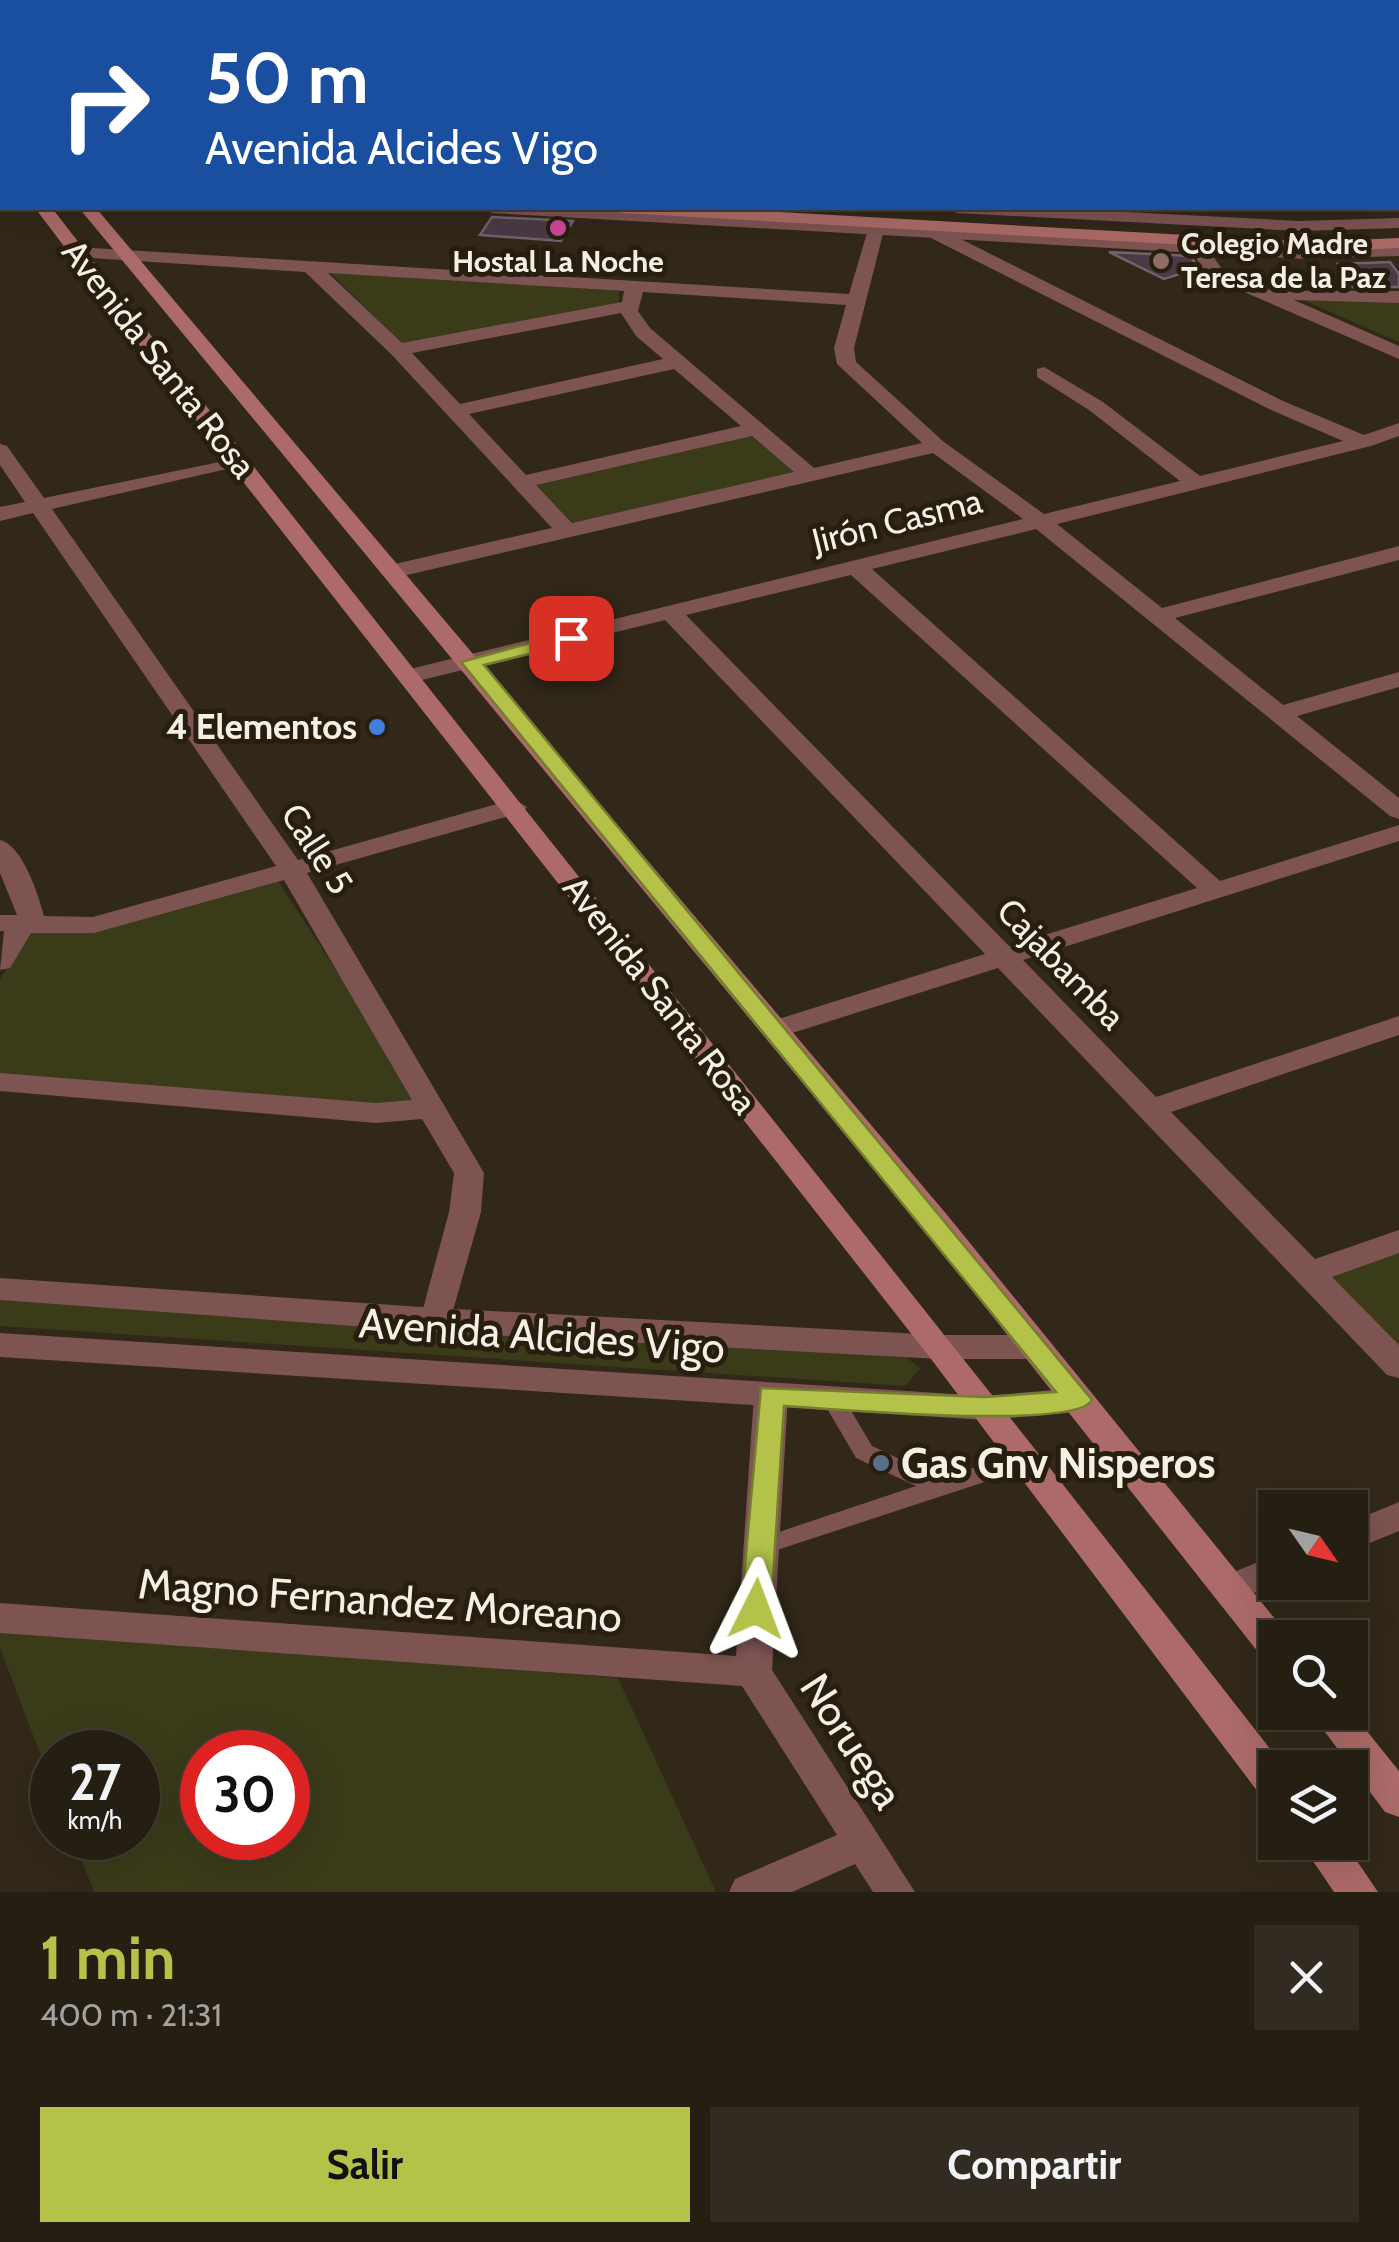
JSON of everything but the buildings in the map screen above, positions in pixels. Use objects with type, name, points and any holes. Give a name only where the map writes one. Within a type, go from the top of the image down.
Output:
[{"type":"main road","name":"Avenida Santa Rosa","points":[[44,210],[237,461],[940,1347],[1258,1762]]},
{"type":"main road","name":"Avenida Santa Rosa","points":[[89,210],[776,1029],[1258,1624]]},
{"type":"main road","points":[[655,210],[1312,247],[1399,243]]},
{"type":"main road","points":[[872,210],[1316,234],[1399,227]]},
{"type":"main road","points":[[979,210],[1010,218]]},
{"type":"main road","points":[[809,227],[852,222]]},
{"type":"main road","points":[[1343,1730],[1399,1800]]},
{"type":"main road","points":[[1334,1860],[1358,1892]]},
{"type":"street","points":[[525,210],[1319,254],[1399,251]]},
{"type":"street","points":[[1040,210],[1299,226],[1399,227]]},
{"type":"street","points":[[875,230],[844,348],[847,364],[936,446],[1040,521],[1399,811]]},
{"type":"street","points":[[935,234],[1276,404],[1364,442]]},
{"type":"street","points":[[1199,248],[1214,272],[1399,353]]},
{"type":"street","points":[[76,252],[310,266],[632,296],[857,300]]},
{"type":"street","points":[[310,266],[398,350],[567,531]]},
{"type":"street","points":[[1265,294],[1399,298]]},
{"type":"street","points":[[398,350],[632,296]]},
{"type":"street","points":[[632,296],[628,311],[643,332],[810,475]]},
{"type":"street","points":[[455,411],[678,362]]},
{"type":"street","points":[[1044,373],[1096,406],[1196,483]]},
{"type":"street","points":[[522,482],[756,428]]},
{"type":"street","name":"Jirón Casma","points":[[410,676],[1364,442],[1399,429]]},
{"type":"street","points":[[394,571],[936,446]]},
{"type":"street","name":"Calle 5","points":[[0,450],[291,869],[469,1172],[465,1212],[436,1320]]},
{"type":"street","points":[[0,514],[237,461]]},
{"type":"street","points":[[1157,616],[1399,552]]},
{"type":"street","points":[[856,567],[1215,890]]},
{"type":"street","name":"Cajabamba","points":[[671,614],[1399,1366]]},
{"type":"street","points":[[1278,714],[1399,679]]},
{"type":"street","points":[[18,924],[94,925],[514,807]]},
{"type":"street","points":[[776,1029],[1399,833]]},
{"type":"street","points":[[0,848],[24,894],[18,924],[0,962]]},
{"type":"street","points":[[1150,1109],[1399,1024]]},
{"type":"street","points":[[0,1082],[376,1113],[432,1108]]},
{"type":"street","points":[[1310,1274],[1399,1241]]},
{"type":"street","name":"Avenida Alcides Vigo","points":[[0,1288],[436,1320],[940,1347],[1035,1346]]},
{"type":"street","name":"Avenida Alcides Vigo","points":[[0,1346],[985,1408],[1078,1400]]},
{"type":"street","name":"Noruega","points":[[771,1395],[753,1672],[895,1892]]},
{"type":"street","points":[[1368,1529],[1399,1516]]},
{"type":"street","points":[[1230,1589],[1258,1577]]},
{"type":"street","name":"Magno Fernandez Moreano","points":[[0,1618],[753,1672]]},
{"type":"street","points":[[749,1892],[863,1842]]},
{"type":"lane","points":[[832,1398],[864,1452],[939,1487]]},
{"type":"lane","points":[[760,1547],[1025,1460]]},
{"type":"green space","points":[[330,272],[619,291],[619,304],[403,345]]},
{"type":"green space","points":[[1301,299],[1399,301],[1399,342]]},
{"type":"green space","points":[[751,436],[796,473],[573,523],[535,484]]},
{"type":"green space","points":[[276,878],[424,1105],[372,1109],[0,1076],[0,980],[29,930],[92,931]]},
{"type":"green space","points":[[1399,1241],[1399,1366],[1310,1273]]},
{"type":"green space","points":[[0,1298],[905,1356],[920,1369],[905,1386],[0,1326]]},
{"type":"green space","points":[[0,1628],[618,1678],[716,1892],[94,1892],[82,1860],[160,1860],[160,1730],[31,1730],[0,1648]]},
{"type":"place","name":"Hostal La Noche","points":[[558,228]]},
{"type":"place","name":"Colegio Madre Teresa de la Paz","points":[[1161,261]]},
{"type":"place","name":"4 Elementos","points":[[377,727]]},
{"type":"place","name":"Gas Gnv Nisperos","points":[[881,1463]]},
{"type":"route","points":[[571,638],[471,662],[1078,1400],[985,1408],[771,1395],[756,1609]]}]
